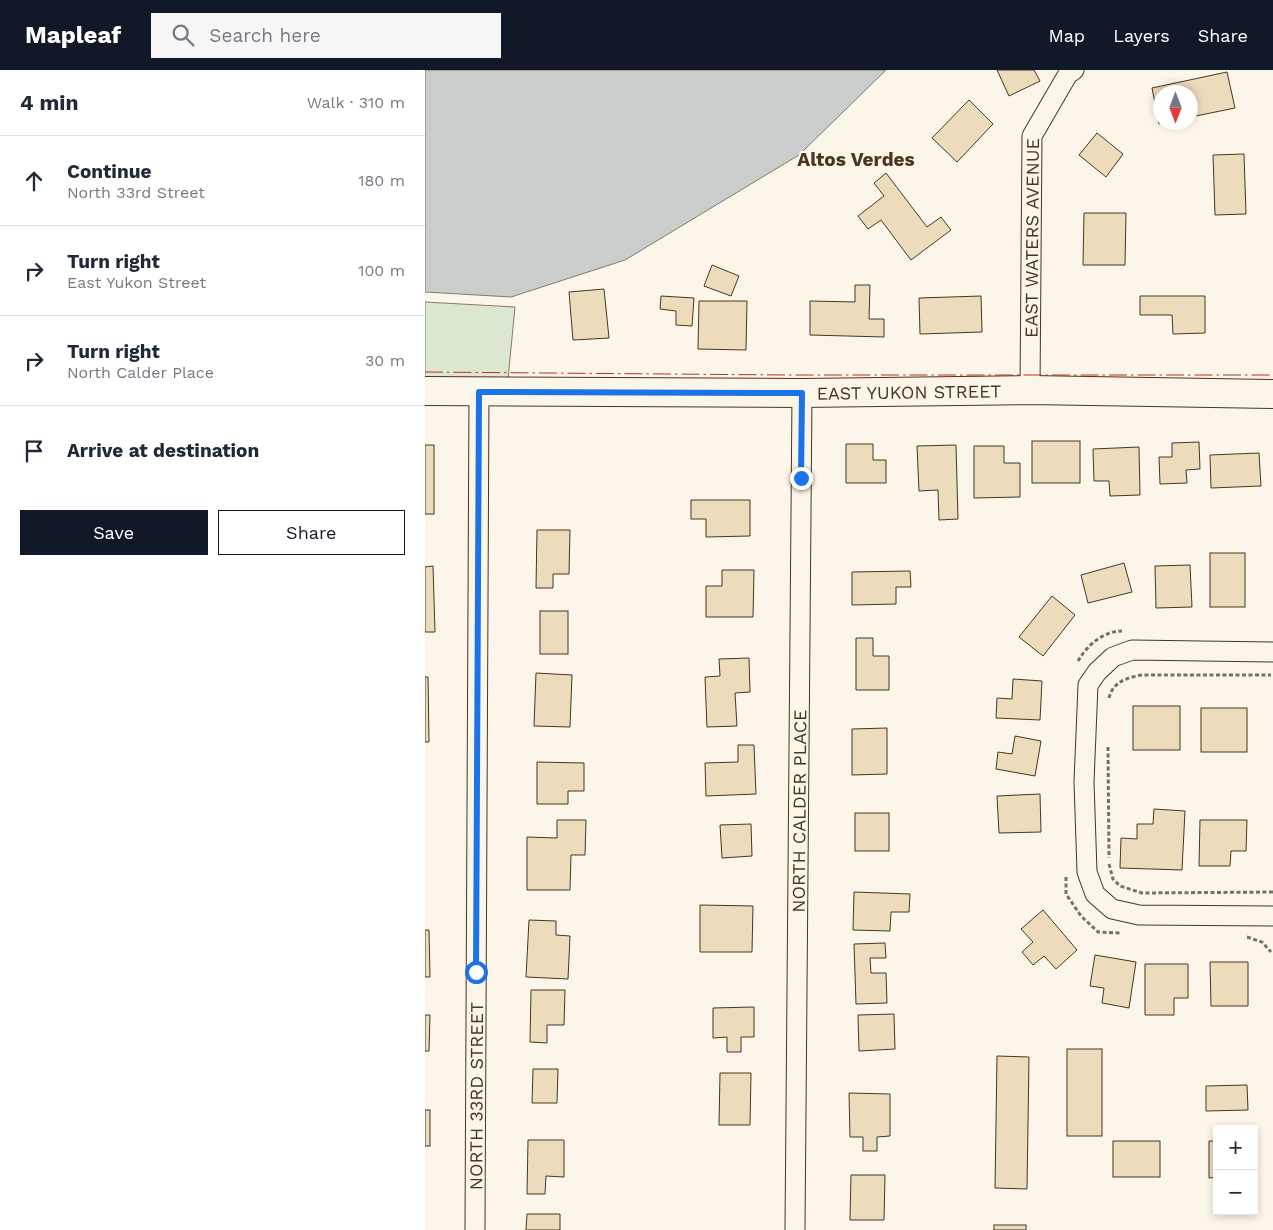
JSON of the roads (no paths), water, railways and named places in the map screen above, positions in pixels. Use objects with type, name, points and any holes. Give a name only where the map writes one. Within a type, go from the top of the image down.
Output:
[{"type":"street","name":"EAST WATERS AVENUE","points":[[1030,390],[1032,136],[1068,74],[1074,70]]},
{"type":"street","name":"EAST YUKON STREET","points":[[425,391],[802,393],[1030,390],[1273,394]]},
{"type":"street","name":"NORTH 33RD STREET","points":[[475,1230],[479,392]]},
{"type":"street","name":"NORTH CALDER PLACE","points":[[795,1230],[802,393]]},
{"type":"street","points":[[1273,652],[1132,650],[1113,657],[1097,672],[1088,685],[1084,782],[1087,872],[1095,894],[1112,908],[1139,915],[1273,916]]},
{"type":"district","name":"Altos Verdes","points":[[856,159]]}]
